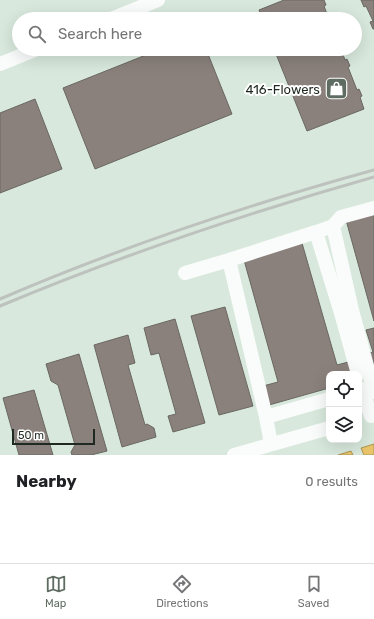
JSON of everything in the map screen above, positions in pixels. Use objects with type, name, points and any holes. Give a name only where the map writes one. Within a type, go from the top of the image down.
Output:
[{"type":"street","points":[[128,12],[158,0]]},
{"type":"street","points":[[0,64],[20,56]]},
{"type":"street","points":[[185,273],[316,232],[333,226],[341,217],[374,208]]},
{"type":"street","points":[[333,226],[346,311],[357,371]]},
{"type":"street","points":[[316,232],[346,311],[368,390],[368,417]]},
{"type":"street","points":[[229,260],[271,444]]},
{"type":"street","points":[[266,417],[326,400]]},
{"type":"street","points":[[235,455],[326,429]]},
{"type":"building: Homes","points":[[374,444],[374,455],[364,455],[361,448]]},
{"type":"building: Homes","points":[[351,451],[353,455],[338,455]]},
{"type":"building: Industry","points":[[284,0],[324,0],[326,12],[260,12],[259,10]]},
{"type":"building: Industry","points":[[361,0],[374,0],[374,29],[370,22],[373,21],[366,6],[364,7]]},
{"type":"building: Industry","points":[[143,56],[209,56],[232,114],[95,169],[63,88]]},
{"type":"building: Industry","points":[[277,56],[344,56],[345,60],[347,59],[350,66],[348,67],[357,90],[359,89],[362,96],[360,97],[364,109],[307,131]]},
{"type":"building: Industry","points":[[35,99],[62,169],[0,193],[0,113]]},
{"type":"building: Industry","points":[[374,212],[374,321],[346,220]]},
{"type":"building: Industry","points":[[302,243],[337,365],[352,361],[354,371],[326,371],[326,389],[269,405],[263,386],[278,382],[244,260]]},
{"type":"building: Industry","points":[[225,307],[253,406],[219,415],[191,316]]},
{"type":"building: Industry","points":[[175,319],[205,423],[173,432],[168,416],[176,414],[159,353],[151,355],[144,328]]},
{"type":"building: Industry","points":[[374,328],[374,376],[365,354],[373,352],[366,330]]},
{"type":"building: Industry","points":[[128,335],[135,363],[128,365],[145,425],[147,424],[154,428],[156,437],[122,447],[94,345]]},
{"type":"building: Industry","points":[[79,354],[107,451],[91,455],[72,455],[71,452],[75,445],[58,385],[51,381],[46,364]]},
{"type":"building: Industry","points":[[34,390],[53,455],[19,455],[3,398]]},
{"type":"railway","points":[[0,299],[92,262],[185,228],[326,183],[374,170]]},
{"type":"railway","points":[[0,306],[138,252],[279,205],[374,177]]},
{"type":"place","name":"416-Flowers","points":[[336,89]]}]
